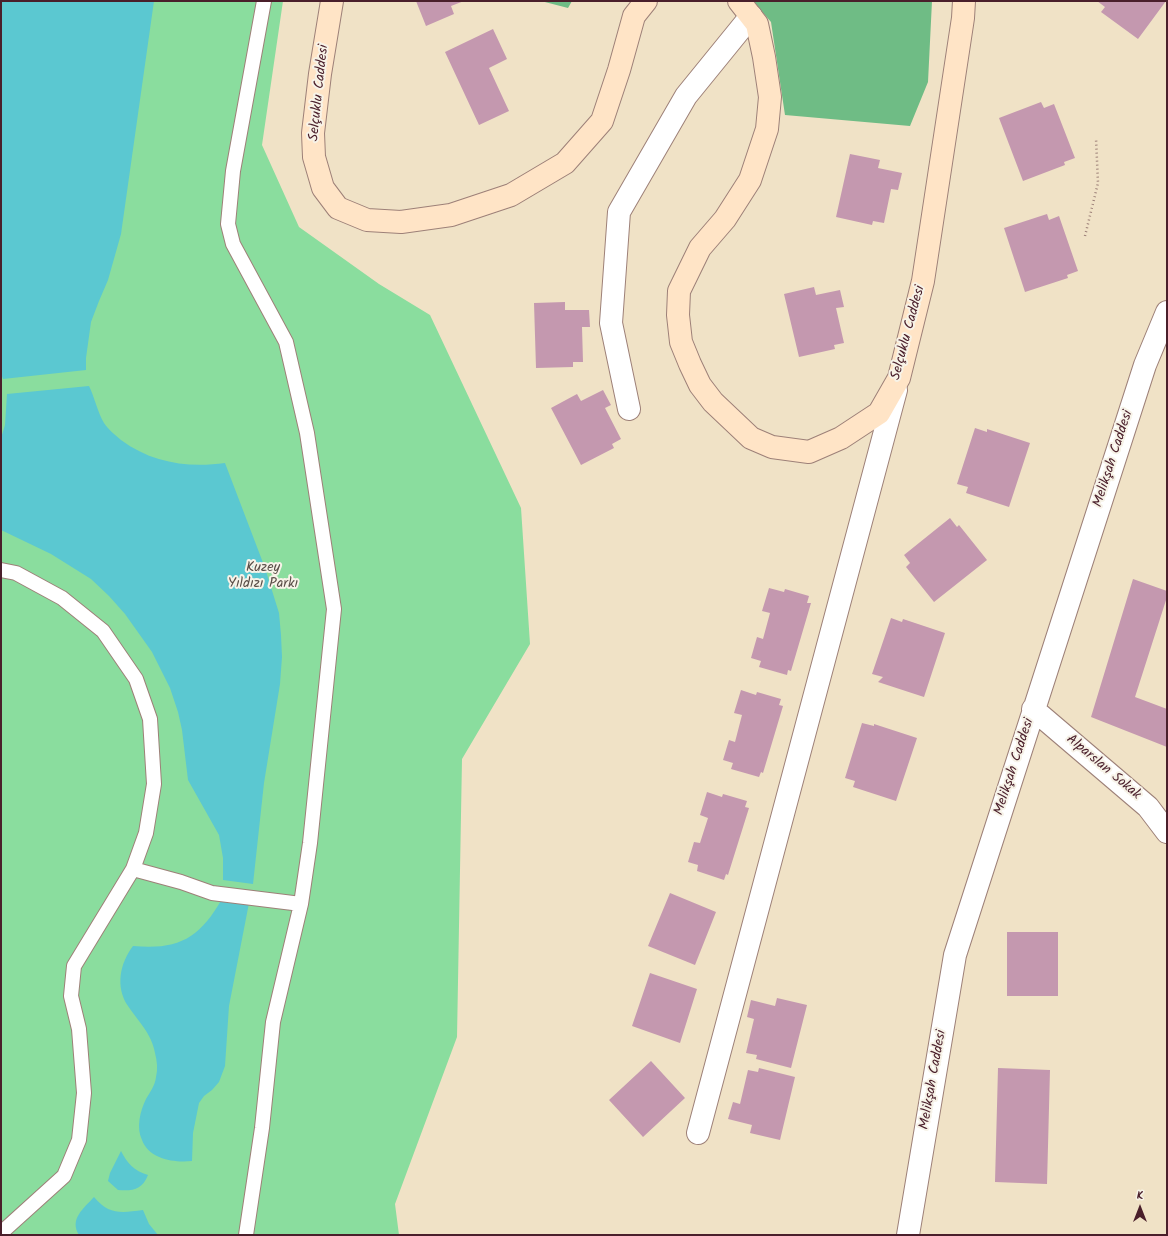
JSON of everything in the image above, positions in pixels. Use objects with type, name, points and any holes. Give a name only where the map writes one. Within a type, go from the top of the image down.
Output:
[{"type":"street","name":"Selçuklu Caddesi","points":[[332,1],[320,74],[313,133],[314,157],[323,188],[338,208],[367,220],[401,222],[451,215],[511,195],[565,163],[602,121],[634,16],[646,1]]},
{"type":"street","name":"Selçuklu Caddesi","points":[[745,9],[757,24],[764,57],[770,97],[767,128],[750,180],[725,219],[700,248],[679,291],[678,315],[681,342],[700,385],[713,402],[751,438],[772,447],[809,452],[841,438],[878,413],[899,378],[923,281],[964,1]]},
{"type":"street","points":[[629,409],[611,323],[618,212],[686,96],[745,9]]},
{"type":"street","name":"Melikşah Caddesi","points":[[908,1235],[955,954],[1145,365],[1167,312]]},
{"type":"street","points":[[698,1133],[899,378]]},
{"type":"street","name":"Alparslan Sokak","points":[[1033,709],[1148,807],[1167,832]]},
{"type":"lane","points":[[246,1235],[262,1128],[273,1022],[301,904],[310,843],[334,609],[307,433],[286,342],[233,244],[228,224],[233,171],[264,1]]},
{"type":"lane","points":[[1,570],[16,574],[62,598],[103,631],[136,679],[150,719],[154,784],[146,833],[133,869],[74,966],[71,996],[78,1029],[84,1093],[78,1140],[64,1176],[1,1233]]},
{"type":"lane","points":[[133,869],[181,882],[212,893],[301,904]]},
{"type":"path","points":[[1085,236],[1098,183],[1096,138]]},
{"type":"green space","name":"Kuzey Yıldızı Parkı","points":[[1,1],[283,1],[262,145],[299,227],[379,284],[430,315],[521,508],[530,644],[462,759],[457,1037],[395,1204],[399,1235],[1,1235]]},
{"type":"green space","points":[[541,1],[572,1],[568,8]]},
{"type":"green space","points":[[753,1],[932,1],[928,82],[910,126],[785,115],[771,22]]},
{"type":"water","points":[[1,1],[154,1],[121,234],[108,280],[91,322],[86,358],[86,370],[3,379],[1,374]]},
{"type":"water","points":[[89,386],[104,423],[116,436],[133,448],[158,459],[171,462],[198,465],[225,463],[265,568],[279,613],[282,657],[280,684],[264,783],[253,884],[223,880],[223,858],[219,835],[188,780],[182,730],[170,688],[152,652],[125,614],[91,579],[51,554],[1,530],[1,438],[5,425],[7,394]]},
{"type":"water","points":[[222,899],[249,903],[229,1006],[225,1066],[219,1082],[204,1096],[199,1103],[193,1133],[192,1161],[170,1160],[156,1156],[150,1152],[145,1146],[140,1135],[139,1125],[142,1109],[155,1083],[157,1062],[151,1040],[128,1006],[121,991],[120,983],[122,967],[133,946],[163,946],[186,939],[196,933],[205,924]]},
{"type":"water","points":[[121,1151],[132,1166],[148,1175],[140,1187],[133,1190],[118,1190],[108,1181],[110,1173]]},
{"type":"water","points":[[94,1197],[110,1210],[128,1212],[143,1210],[149,1224],[158,1235],[79,1235],[76,1229],[77,1219],[82,1210]]},
{"type":"building","points":[[416,1],[464,1],[451,6],[454,14],[426,26]]},
{"type":"building","points":[[1097,1],[1166,1],[1138,39],[1101,12],[1105,7]]},
{"type":"building","points":[[493,29],[507,59],[489,68],[509,111],[479,125],[445,52]]},
{"type":"building","points":[[1041,102],[1044,108],[1054,104],[1075,158],[1064,162],[1065,165],[1023,181],[999,118]]},
{"type":"building","points":[[850,154],[880,160],[878,168],[902,173],[898,190],[891,189],[884,223],[873,221],[872,225],[836,217]]},
{"type":"building","points":[[1047,214],[1049,220],[1059,216],[1078,271],[1067,275],[1068,278],[1025,292],[1004,228]]},
{"type":"building","points":[[814,287],[816,295],[840,290],[844,307],[836,308],[844,343],[834,345],[835,349],[799,357],[784,294]]},
{"type":"building","points":[[565,302],[565,310],[589,310],[590,327],[582,327],[583,362],[573,362],[573,367],[536,368],[534,303]]},
{"type":"building","points":[[603,390],[611,405],[605,408],[621,439],[612,444],[614,448],[581,465],[551,408],[577,394],[581,401]]},
{"type":"building","points":[[975,428],[987,432],[987,429],[1030,443],[1009,507],[966,493],[968,487],[957,484]]},
{"type":"building","points":[[950,518],[957,527],[959,525],[987,560],[934,602],[906,567],[910,563],[904,555]]},
{"type":"building","points":[[1133,579],[1167,591],[1167,597],[1135,697],[1167,709],[1167,747],[1091,717]]},
{"type":"building","points":[[769,588],[784,592],[785,589],[809,596],[807,603],[811,603],[791,671],[788,670],[787,675],[759,667],[761,661],[751,658],[757,637],[763,639],[770,613],[762,611]]},
{"type":"building","points":[[891,618],[902,622],[903,619],[945,633],[924,697],[878,682],[883,677],[872,674]]},
{"type":"building","points":[[741,690],[756,695],[757,692],[781,699],[779,705],[783,706],[763,773],[761,772],[759,777],[731,769],[733,763],[723,760],[729,740],[735,742],[742,715],[734,713]]},
{"type":"building","points":[[862,723],[874,726],[874,724],[917,738],[896,801],[853,787],[855,781],[845,778]]},
{"type":"building","points":[[707,792],[722,797],[723,794],[747,801],[745,807],[749,808],[728,875],[726,874],[724,880],[697,871],[698,865],[688,862],[694,842],[700,843],[708,818],[700,815]]},
{"type":"building","points":[[670,893],[716,912],[695,965],[648,946]]},
{"type":"building","points":[[1007,932],[1058,932],[1058,996],[1007,996]]},
{"type":"building","points":[[650,973],[697,989],[680,1043],[632,1026]]},
{"type":"building","points":[[777,998],[807,1005],[791,1068],[756,1059],[757,1055],[746,1053],[754,1019],[747,1017],[751,1000],[775,1006]]},
{"type":"building","points":[[651,1061],[685,1098],[643,1137],[609,1100]]},
{"type":"building","points":[[759,1068],[795,1077],[780,1140],[750,1133],[752,1125],[728,1119],[733,1102],[740,1104],[748,1070],[758,1072]]},
{"type":"building","points":[[998,1068],[1050,1070],[1047,1184],[995,1182]]}]
